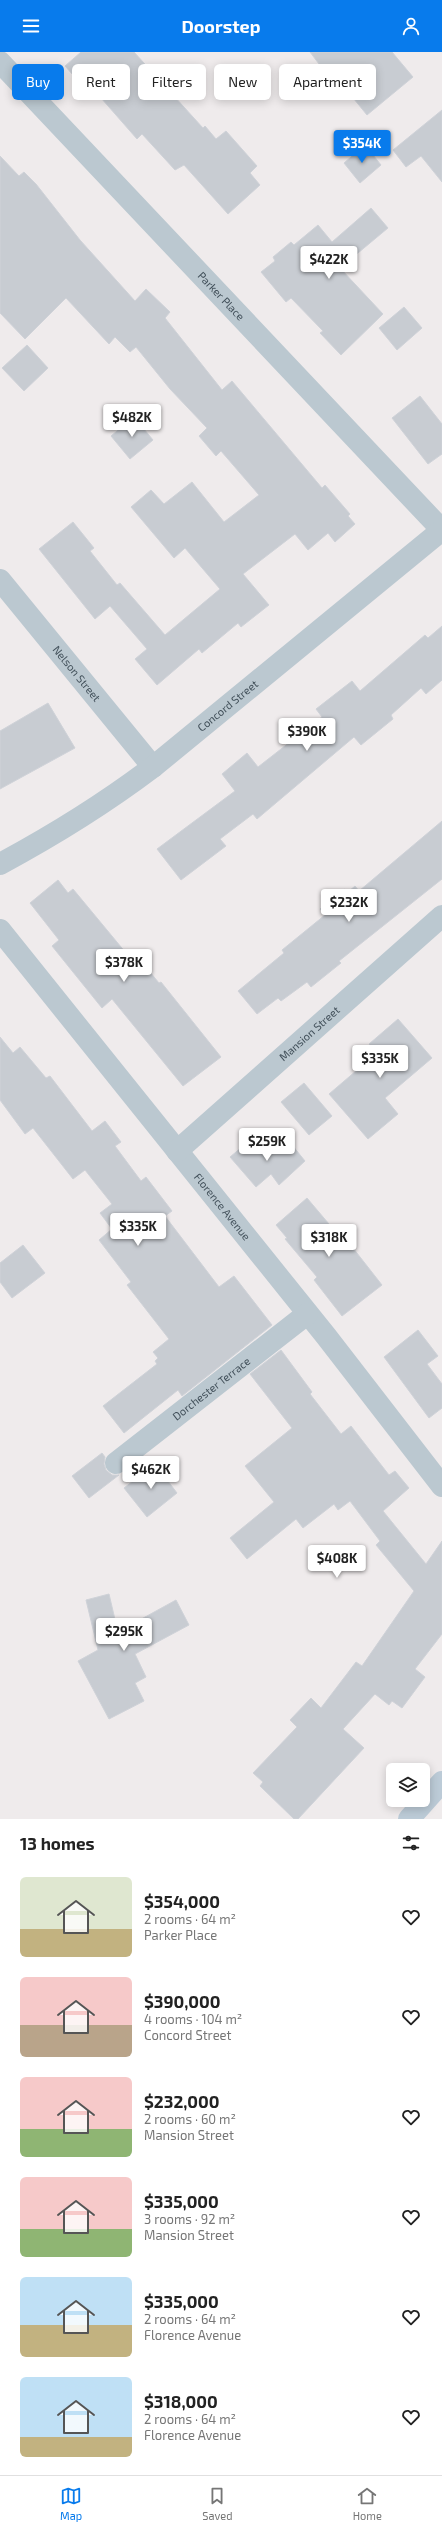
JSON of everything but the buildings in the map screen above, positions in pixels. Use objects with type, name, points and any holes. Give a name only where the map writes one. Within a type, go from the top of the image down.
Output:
[{"type":"main road","points":[[410,1819],[442,1782]]},
{"type":"street","name":"Parker Place","points":[[0,62],[442,530]]},
{"type":"street","name":"Concord Street","points":[[0,864],[54,834],[109,800],[153,767],[442,530]]},
{"type":"street","name":"Nelson Street","points":[[0,580],[153,767]]},
{"type":"street","name":"Mansion Street","points":[[177,1151],[442,916]]},
{"type":"street","name":"Florence Avenue","points":[[0,930],[307,1314],[442,1486]]},
{"type":"street","name":"Dorchester Terrace","points":[[116,1462],[307,1314]]}]
